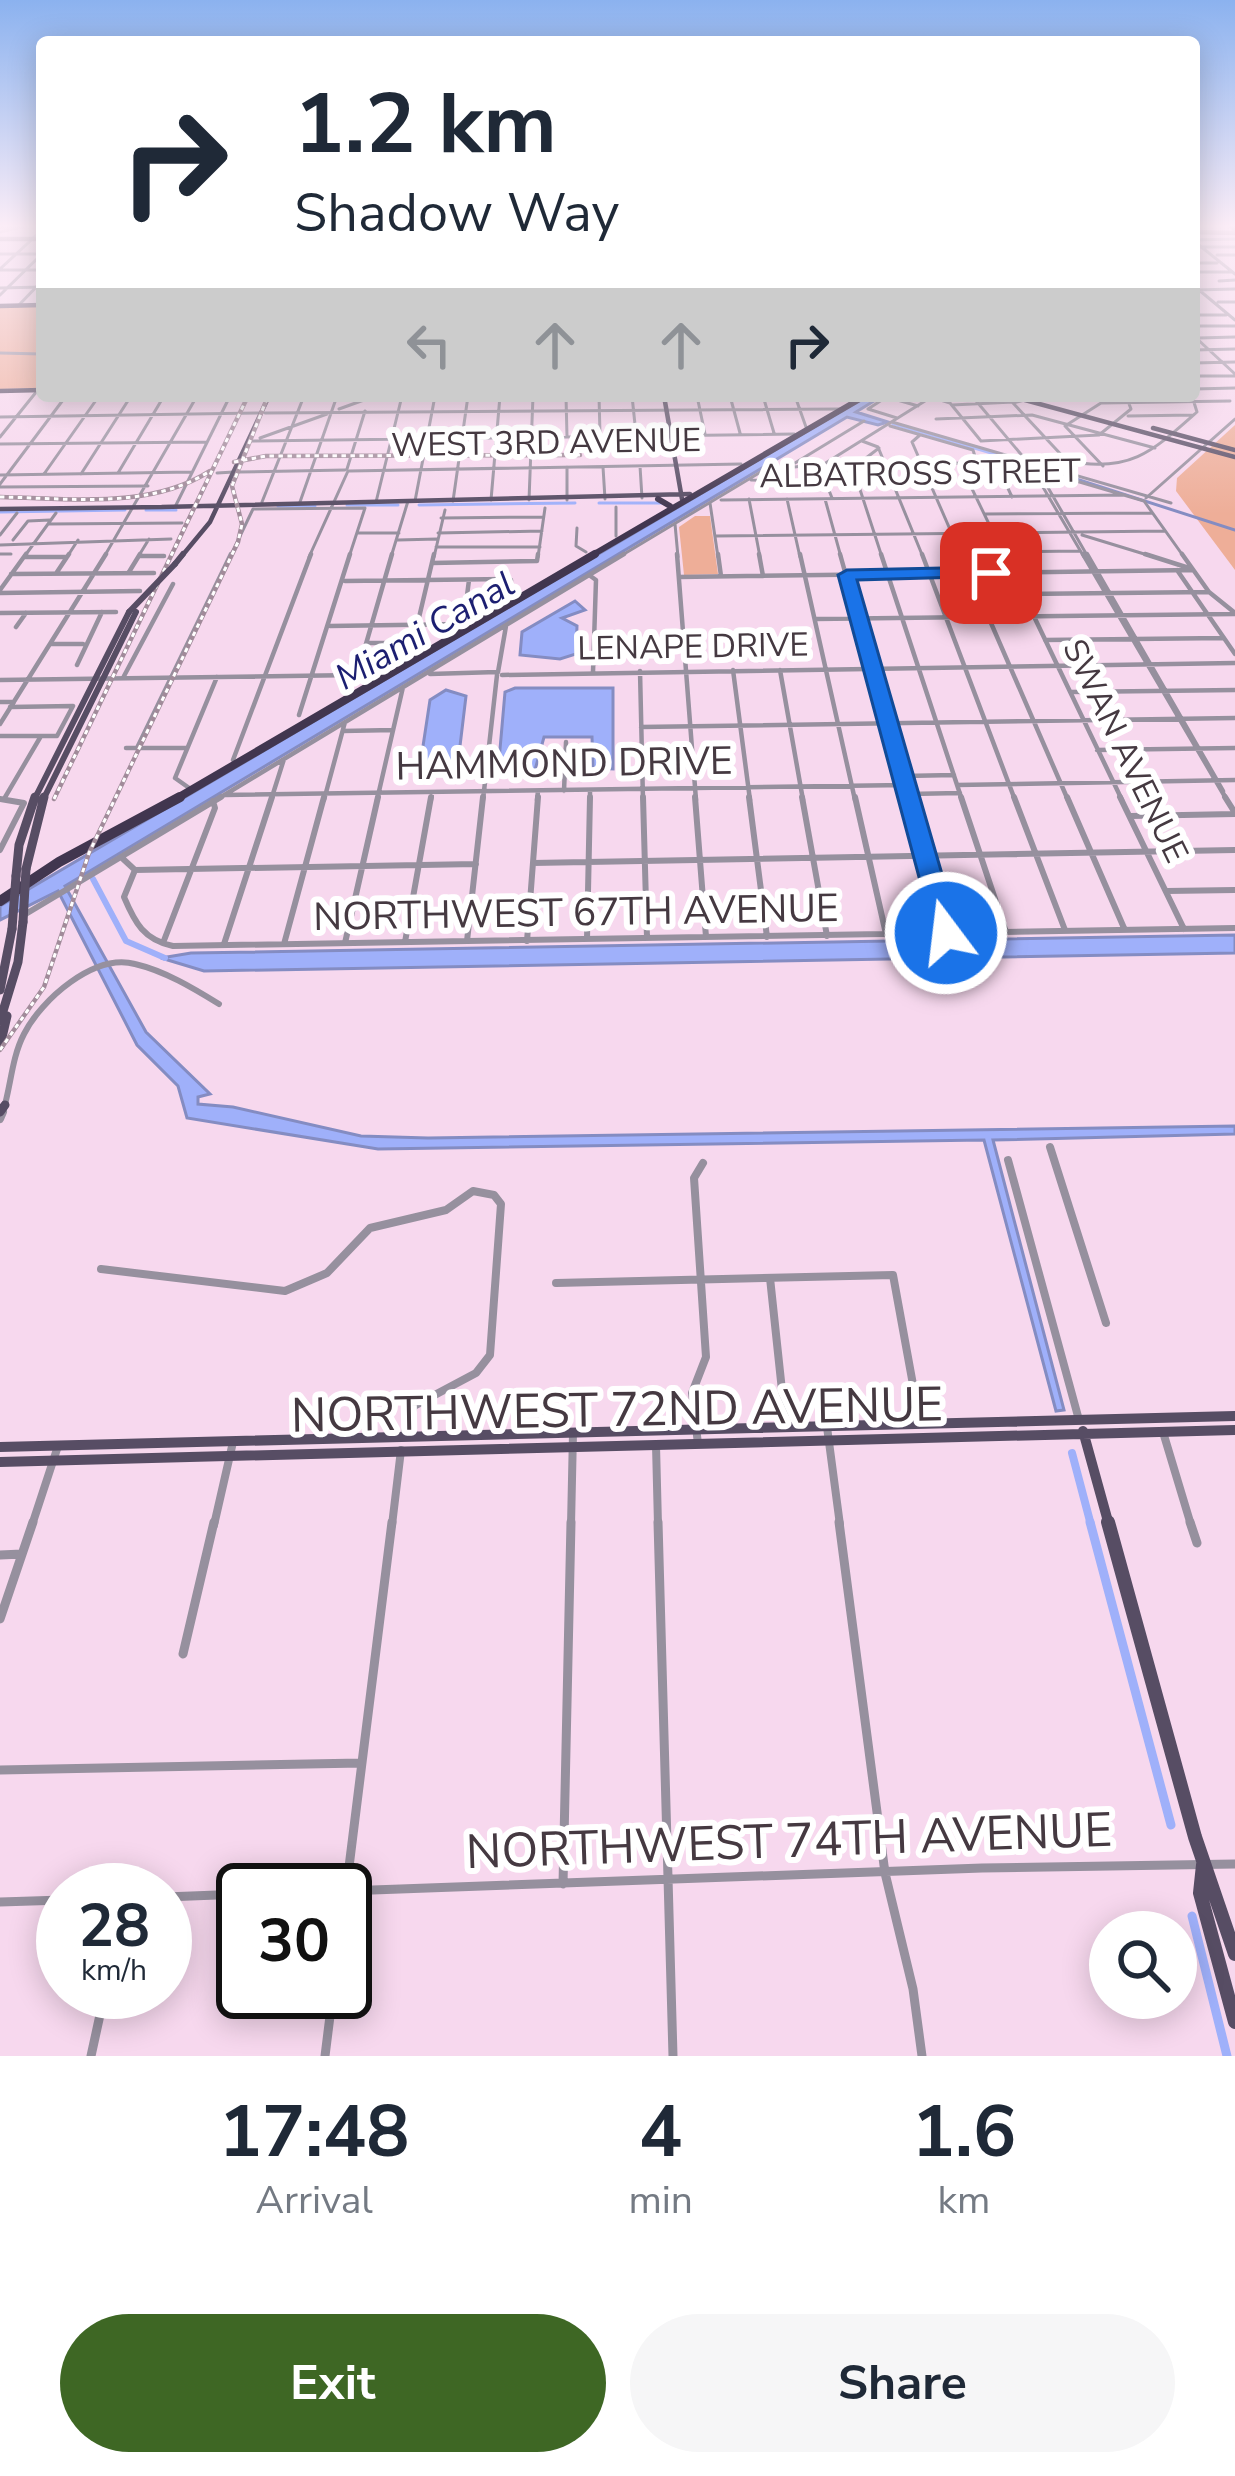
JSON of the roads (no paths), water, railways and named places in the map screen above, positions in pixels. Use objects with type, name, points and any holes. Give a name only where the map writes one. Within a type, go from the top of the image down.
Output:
[{"type":"highway","points":[[509,592],[541,579],[852,402]]},
{"type":"highway","points":[[618,534],[806,429]]},
{"type":"highway","points":[[658,499],[681,501]]},
{"type":"highway","points":[[0,898],[68,851],[189,789],[373,681],[509,592],[541,579]]},
{"type":"highway","points":[[189,789],[373,681],[414,648],[467,622]]},
{"type":"main road","points":[[2,393],[36,391]]},
{"type":"main road","points":[[0,991],[19,845],[34,796],[132,612],[208,536],[268,402]]},
{"type":"main road","points":[[642,498],[681,501],[665,402]]},
{"type":"main road","points":[[1026,402],[1120,420]]},
{"type":"main road","points":[[1058,402],[1235,453]]},
{"type":"main road","points":[[162,507],[658,499]]},
{"type":"main road","points":[[0,509],[304,502]]},
{"type":"main road","points":[[0,1046],[38,811],[98,679]]},
{"type":"main road","points":[[0,1022],[7,1003]]},
{"type":"main road","name":"NORTHWEST 72ND AVENUE","points":[[0,1462],[231,1449],[1082,1427],[1235,1416]]},
{"type":"main road","points":[[1082,1427],[1203,1865],[1217,1892],[1235,1954]]},
{"type":"main road","name":"NORTHWEST 72ND AVENUE","points":[[1082,1427],[1235,1430]]},
{"type":"main road","name":"NORTHWEST 72ND AVENUE","points":[[573,1440],[656,1445],[786,1428],[828,1434]]},
{"type":"main road","name":"NORTHWEST 72ND AVENUE","points":[[0,1448],[231,1449]]},
{"type":"main road","points":[[1203,1865],[1200,1893],[1235,2022]]},
{"type":"street","points":[[1200,337],[1235,338]]},
{"type":"street","points":[[1200,342],[1235,375]]},
{"type":"street","points":[[1200,350],[1235,350]]},
{"type":"street","points":[[0,353],[36,354]]},
{"type":"street","points":[[1200,363],[1235,362]]},
{"type":"street","points":[[1200,376],[1235,375]]},
{"type":"street","points":[[1200,389],[1235,388]]},
{"type":"street","points":[[36,395],[0,441],[207,442]]},
{"type":"street","points":[[1200,399],[1229,401]]},
{"type":"street","points":[[62,402],[3,475],[0,486],[148,485]]},
{"type":"street","points":[[44,474],[95,402]]},
{"type":"street","points":[[81,474],[127,402]]},
{"type":"street","points":[[118,473],[161,402]]},
{"type":"street","points":[[0,724],[126,524],[194,402]]},
{"type":"street","points":[[176,505],[227,402]]},
{"type":"street","points":[[262,502],[302,402]]},
{"type":"street","points":[[304,502],[335,402]]},
{"type":"street","points":[[251,440],[358,402]]},
{"type":"street","points":[[337,502],[369,402]]},
{"type":"street","points":[[376,502],[400,402]]},
{"type":"street","points":[[357,675],[421,469],[434,402]]},
{"type":"street","points":[[453,501],[467,402]]},
{"type":"street","points":[[491,500],[500,402]]},
{"type":"street","points":[[529,500],[533,402]]},
{"type":"street","points":[[566,402],[567,436]]},
{"type":"street","points":[[598,402],[600,436]]},
{"type":"street","points":[[632,402],[636,436]]},
{"type":"street","points":[[698,402],[705,435]]},
{"type":"street","points":[[732,402],[741,434]]},
{"type":"street","points":[[765,402],[774,434]]},
{"type":"street","points":[[797,402],[806,429]]},
{"type":"street","points":[[879,402],[868,410],[920,435],[1146,499],[1209,592],[1235,614]]},
{"type":"street","points":[[906,402],[918,406]]},
{"type":"street","points":[[822,464],[924,402]]},
{"type":"street","points":[[944,402],[981,441]]},
{"type":"street","points":[[952,405],[968,402]]},
{"type":"street","points":[[980,402],[1037,472],[1235,814],[1130,816]]},
{"type":"street","points":[[1016,402],[1067,461],[1103,466],[1126,465],[1155,448],[1193,415],[1194,402]]},
{"type":"street","points":[[1067,424],[1101,403],[1131,402]]},
{"type":"street","points":[[973,448],[981,441],[1101,434],[1120,420],[1131,402]]},
{"type":"street","points":[[0,417],[844,407]]},
{"type":"street","points":[[936,419],[1032,415],[1155,448]]},
{"type":"street","points":[[1120,420],[1193,415]]},
{"type":"street","points":[[1146,499],[1235,419]]},
{"type":"street","points":[[791,466],[864,421]]},
{"type":"street","points":[[892,422],[973,448]]},
{"type":"street","points":[[1067,424],[1103,466]]},
{"type":"street","points":[[854,428],[873,434]]},
{"type":"street","points":[[251,440],[794,434]]},
{"type":"street","points":[[920,435],[912,442],[1125,930]]},
{"type":"street","points":[[862,441],[879,448],[888,464],[1065,931]]},
{"type":"street","points":[[853,465],[879,448]]},
{"type":"street","points":[[973,448],[979,464]]},
{"type":"street","points":[[1058,471],[1067,461]]},
{"type":"street","name":"WEST 3RD AVENUE","points":[[218,472],[741,464]]},
{"type":"street","points":[[822,464],[835,535],[946,933]]},
{"type":"street","name":"SWAN AVENUE","points":[[960,464],[1184,929]]},
{"type":"street","points":[[6,929],[57,894],[774,467],[979,464],[1037,472],[1171,503]]},
{"type":"street","points":[[853,465],[1006,932]]},
{"type":"street","points":[[603,466],[605,499]]},
{"type":"street","points":[[640,466],[642,498]]},
{"type":"street","points":[[567,467],[567,500]]},
{"type":"street","points":[[999,469],[1012,496]]},
{"type":"street","points":[[3,475],[192,472]]},
{"type":"street","points":[[749,479],[826,482]]},
{"type":"street","name":"ALBATROSS STREET","points":[[713,501],[1125,495]]},
{"type":"street","points":[[787,499],[886,934]]},
{"type":"street","points":[[749,500],[763,576]]},
{"type":"street","points":[[713,501],[721,576]]},
{"type":"street","points":[[233,760],[327,505]]},
{"type":"street","points":[[616,507],[618,534]]},
{"type":"street","points":[[137,748],[253,509],[365,508],[299,715]]},
{"type":"street","points":[[432,563],[537,561],[545,508]]},
{"type":"street","points":[[475,518],[477,509]]},
{"type":"street","points":[[509,509],[509,517]]},
{"type":"street","points":[[368,644],[414,648],[446,510]]},
{"type":"street","points":[[0,535],[17,513]]},
{"type":"street","points":[[56,513],[1,588],[140,591]]},
{"type":"street","points":[[985,514],[1153,513]]},
{"type":"street","points":[[441,518],[543,517]]},
{"type":"street","points":[[10,543],[28,521],[182,523]]},
{"type":"street","points":[[675,524],[706,937]]},
{"type":"street","points":[[577,528],[576,546],[584,555]]},
{"type":"street","points":[[358,533],[437,536],[542,531]]},
{"type":"street","points":[[716,536],[1165,531]]},
{"type":"street","points":[[1072,532],[1095,572]]},
{"type":"street","points":[[1072,532],[1192,569]]},
{"type":"street","points":[[128,573],[149,539]]},
{"type":"street","points":[[0,545],[36,540],[171,539]]},
{"type":"street","points":[[56,574],[78,540]]},
{"type":"street","points":[[435,548],[540,547]]},
{"type":"street","points":[[1002,552],[1080,551]]},
{"type":"street","points":[[0,554],[11,554]]},
{"type":"street","points":[[23,557],[67,556]]},
{"type":"street","points":[[139,556],[164,556]]},
{"type":"street","points":[[679,577],[1192,569]]},
{"type":"street","points":[[1177,570],[1235,654]]},
{"type":"street","points":[[10,574],[154,573]]},
{"type":"street","points":[[593,672],[594,576]]},
{"type":"street","points":[[343,581],[470,580],[509,592]]},
{"type":"street","points":[[328,626],[467,622],[470,580]]},
{"type":"street","points":[[123,678],[173,584]]},
{"type":"street","points":[[1023,594],[1209,592]]},
{"type":"street","points":[[77,665],[102,612]]},
{"type":"street","points":[[0,613],[116,612]]},
{"type":"street","points":[[16,627],[26,613]]},
{"type":"street","points":[[814,619],[1235,614]]},
{"type":"street","points":[[467,941],[506,626]]},
{"type":"street","points":[[1045,640],[1224,638]]},
{"type":"street","points":[[50,644],[83,644]]},
{"type":"street","name":"LENAPE DRIVE","points":[[427,674],[1235,663]]},
{"type":"street","points":[[733,670],[767,937]]},
{"type":"street","points":[[780,670],[827,936]]},
{"type":"street","points":[[640,671],[647,938]]},
{"type":"street","points":[[0,680],[357,675],[373,681]]},
{"type":"street","points":[[189,789],[175,778],[217,677]]},
{"type":"street","points":[[345,944],[403,687]]},
{"type":"street","points":[[1070,692],[1235,690]]},
{"type":"street","points":[[0,702],[73,706],[57,736],[0,736]]},
{"type":"street","points":[[641,727],[1235,718]]},
{"type":"street","points":[[284,945],[345,722]]},
{"type":"street","points":[[344,731],[393,730]]},
{"type":"street","points":[[0,850],[23,801],[2,799],[41,736]]},
{"type":"street","points":[[564,791],[566,742]]},
{"type":"street","points":[[126,748],[187,748]]},
{"type":"street","points":[[1097,750],[1235,748]]},
{"type":"street","points":[[224,946],[284,759]]},
{"type":"street","points":[[903,776],[954,775]]},
{"type":"street","points":[[908,794],[1010,784],[1235,780]]},
{"type":"street","name":"HAMMOND DRIVE","points":[[224,794],[905,785]]},
{"type":"street","points":[[586,939],[590,790]]},
{"type":"street","points":[[527,941],[538,791]]},
{"type":"street","points":[[405,942],[433,793]]},
{"type":"street","points":[[135,870],[124,897],[137,929],[162,944],[215,808],[213,801]]},
{"type":"street","points":[[532,862],[1235,850]]},
{"type":"street","points":[[121,857],[135,870],[476,864]]},
{"type":"street","points":[[1166,891],[1235,890]]},
{"type":"street","name":"NORTHWEST 67TH AVENUE","points":[[162,944],[1235,928]]},
{"type":"street","points":[[2,1112],[17,1049],[44,1001],[60,988],[112,966],[136,963],[191,986],[218,1004]]},
{"type":"street","points":[[1050,1148],[1106,1323]]},
{"type":"street","points":[[1008,1160],[1082,1427]]},
{"type":"street","points":[[697,1437],[693,1390],[706,1357],[694,1178],[703,1163]]},
{"type":"street","points":[[101,1269],[285,1291],[327,1273],[370,1228],[446,1210],[466,1196],[486,1191],[501,1204],[490,1355],[476,1373],[414,1406],[402,1444],[349,1863]]},
{"type":"street","points":[[556,1283],[893,1275],[921,1431]]},
{"type":"street","points":[[770,1278],[786,1428]]},
{"type":"street","points":[[1162,1432],[1197,1543]]},
{"type":"street","points":[[828,1434],[886,1873],[913,1989],[922,2056]]},
{"type":"street","points":[[563,1884],[573,1440]]},
{"type":"street","points":[[656,1445],[673,2056]]},
{"type":"street","points":[[0,1619],[58,1446]]},
{"type":"street","points":[[183,1654],[231,1449]]},
{"type":"street","points":[[0,1555],[22,1554]]},
{"type":"street","points":[[0,1770],[361,1763]]},
{"type":"street","name":"NORTHWEST 74TH AVENUE","points":[[372,1893],[1235,1864]]},
{"type":"street","points":[[0,1902],[36,1901]]},
{"type":"street","points":[[91,2056],[99,2019]]},
{"type":"street","points":[[325,2056],[330,2019]]},
{"type":"water","points":[[857,402],[872,402],[856,412],[888,422],[878,425],[847,417],[65,886],[146,1032],[210,1094],[198,1097],[198,1104],[233,1107],[361,1136],[428,1138],[1235,1126],[1235,1134],[993,1140],[1064,1410],[1056,1411],[984,1140],[378,1149],[187,1118],[178,1086],[137,1045],[58,891],[0,920],[0,906]]},
{"type":"water","points":[[575,601],[585,610],[562,618],[577,626],[576,654],[560,659],[520,655],[522,632]]},
{"type":"water","points":[[515,688],[613,688],[613,769],[593,768],[592,737],[544,737],[535,770],[498,772],[505,692]]},
{"type":"water","points":[[446,690],[466,696],[460,746],[449,768],[431,771],[420,766],[430,700]]},
{"type":"water","points":[[1235,935],[1235,953],[204,971],[161,958],[191,953]]},
{"type":"waterway","points":[[893,424],[1028,464]]},
{"type":"waterway","points":[[1039,467],[1235,530]]},
{"type":"waterway","points":[[419,505],[575,503]]},
{"type":"waterway","points":[[599,503],[662,503]]},
{"type":"waterway","points":[[347,505],[398,505]]},
{"type":"waterway","points":[[278,506],[315,506]]},
{"type":"waterway","points":[[0,512],[125,510]]},
{"type":"waterway","points":[[146,510],[176,510]]},
{"type":"waterway","points":[[93,879],[126,941],[165,958]]},
{"type":"waterway","points":[[1072,1453],[1091,1525]]},
{"type":"waterway","points":[[1090,1522],[1171,1825]]},
{"type":"waterway","points":[[1197,1936],[1227,2056]]},
{"type":"railway","points":[[54,799],[245,402]]},
{"type":"railway","points":[[242,460],[266,402]]},
{"type":"railway","points":[[242,460],[266,456],[580,455]]},
{"type":"railway","points":[[0,1050],[44,987],[89,853],[238,542],[242,524],[232,486],[242,460]]},
{"type":"railway","points":[[234,462],[242,460]]},
{"type":"railway","points":[[0,497],[135,497],[161,492],[210,471]]},
{"type":"water label","name":"Miami Canal","points":[[425,631]]}]
